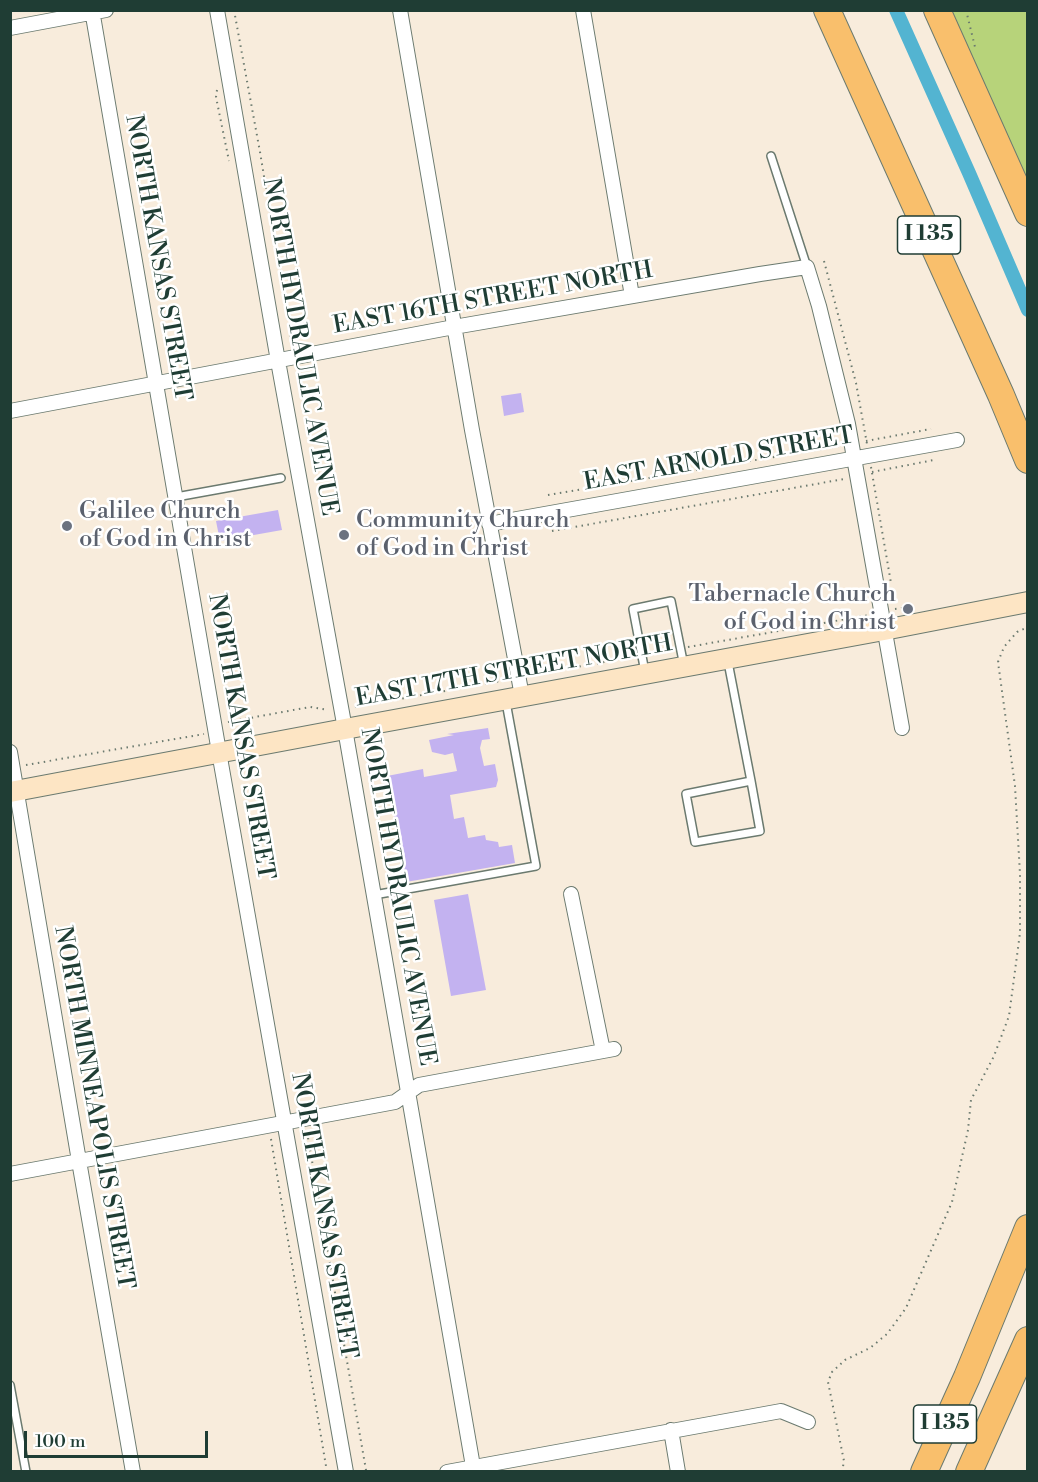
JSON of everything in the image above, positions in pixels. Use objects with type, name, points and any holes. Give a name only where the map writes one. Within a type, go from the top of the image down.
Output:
[{"type":"highway","name":"I 135","points":[[827,10],[1028,460]]},
{"type":"highway","points":[[937,10],[1028,213]]},
{"type":"highway","name":"I 135","points":[[924,1472],[967,1377],[1028,1228]]},
{"type":"highway","name":"I 135","points":[[970,1472],[1028,1340]]},
{"type":"highway","points":[[911,1472],[967,1377]]},
{"type":"street","name":"NORTH HYDRAULIC AVENUE","points":[[217,10],[345,729],[473,1469]]},
{"type":"street","points":[[400,10],[516,691]]},
{"type":"street","points":[[584,10],[632,296]]},
{"type":"street","points":[[10,28],[97,11]]},
{"type":"street","name":"NORTH KANSAS STREET","points":[[97,11],[156,384],[346,1472]]},
{"type":"street","name":"EAST 16TH STREET NORTH","points":[[10,411],[454,327],[807,267]]},
{"type":"street","points":[[807,267],[843,402],[848,459],[902,728]]},
{"type":"street","name":"EAST ARNOLD STREET","points":[[489,524],[957,440]]},
{"type":"street","name":"EAST 17TH STREET NORTH","points":[[14,792],[345,729],[643,665],[682,658],[728,659],[882,621],[1028,602]]},
{"type":"street","name":"NORTH MINNEAPOLIS STREET","points":[[10,752],[14,792],[133,1472]]},
{"type":"street","points":[[10,1174],[285,1128],[395,1102],[419,1085],[609,1050],[571,894]]},
{"type":"street","points":[[447,1472],[781,1410],[808,1422]]},
{"type":"street","points":[[671,1430],[678,1472]]},
{"type":"lane","points":[[771,156],[807,267]]},
{"type":"lane","points":[[176,497],[281,478]]},
{"type":"lane","points":[[643,665],[633,609],[671,602],[682,658]]},
{"type":"lane","points":[[728,659],[751,781],[760,831],[695,842],[686,794],[751,781]]},
{"type":"lane","points":[[374,895],[536,866],[516,691]]},
{"type":"lane","points":[[10,1385],[26,1472]]},
{"type":"path","points":[[824,261],[856,383],[891,587]]},
{"type":"path","points":[[866,441],[932,429]]},
{"type":"path","points":[[548,495],[839,446],[848,459],[843,479],[552,531]]},
{"type":"path","points":[[872,472],[934,460]]},
{"type":"path","points":[[13,767],[209,733],[229,721],[310,707],[326,710],[516,691],[882,621],[917,606]]},
{"type":"path","points":[[842,1472],[844,1461],[828,1382],[832,1372],[845,1360],[870,1348],[887,1334],[906,1308],[952,1202],[968,1130],[970,1100],[994,1056],[1009,1016],[1020,933],[1020,874],[1014,786],[998,662],[1004,646],[1017,632],[1028,627]]},
{"type":"path","points":[[327,1472],[270,1135],[285,1128],[306,1128],[366,1470],[358,1472]]},
{"type":"green space","points":[[951,11],[1027,11],[1027,182]]},
{"type":"building","points":[[521,393],[524,412],[504,416],[501,396]]},
{"type":"building","points":[[278,510],[282,530],[220,541],[216,521]]},
{"type":"building","points":[[488,728],[490,739],[482,740],[480,748],[484,766],[495,764],[498,780],[496,787],[450,795],[454,819],[464,817],[468,838],[485,835],[486,840],[498,842],[499,847],[512,845],[515,863],[406,882],[387,776],[423,769],[424,777],[457,771],[453,753],[445,755],[432,752],[429,740],[454,735],[447,734]]},
{"type":"building","points":[[468,894],[486,990],[451,996],[434,900]]},
{"type":"waterway","points":[[896,10],[1028,310]]},
{"type":"place","name":"Galilee Church of God in Christ","points":[[67,526]]},
{"type":"place","name":"Community Church of God in Christ","points":[[344,535]]},
{"type":"place","name":"Tabernacle Church of God in Christ","points":[[908,609]]}]
